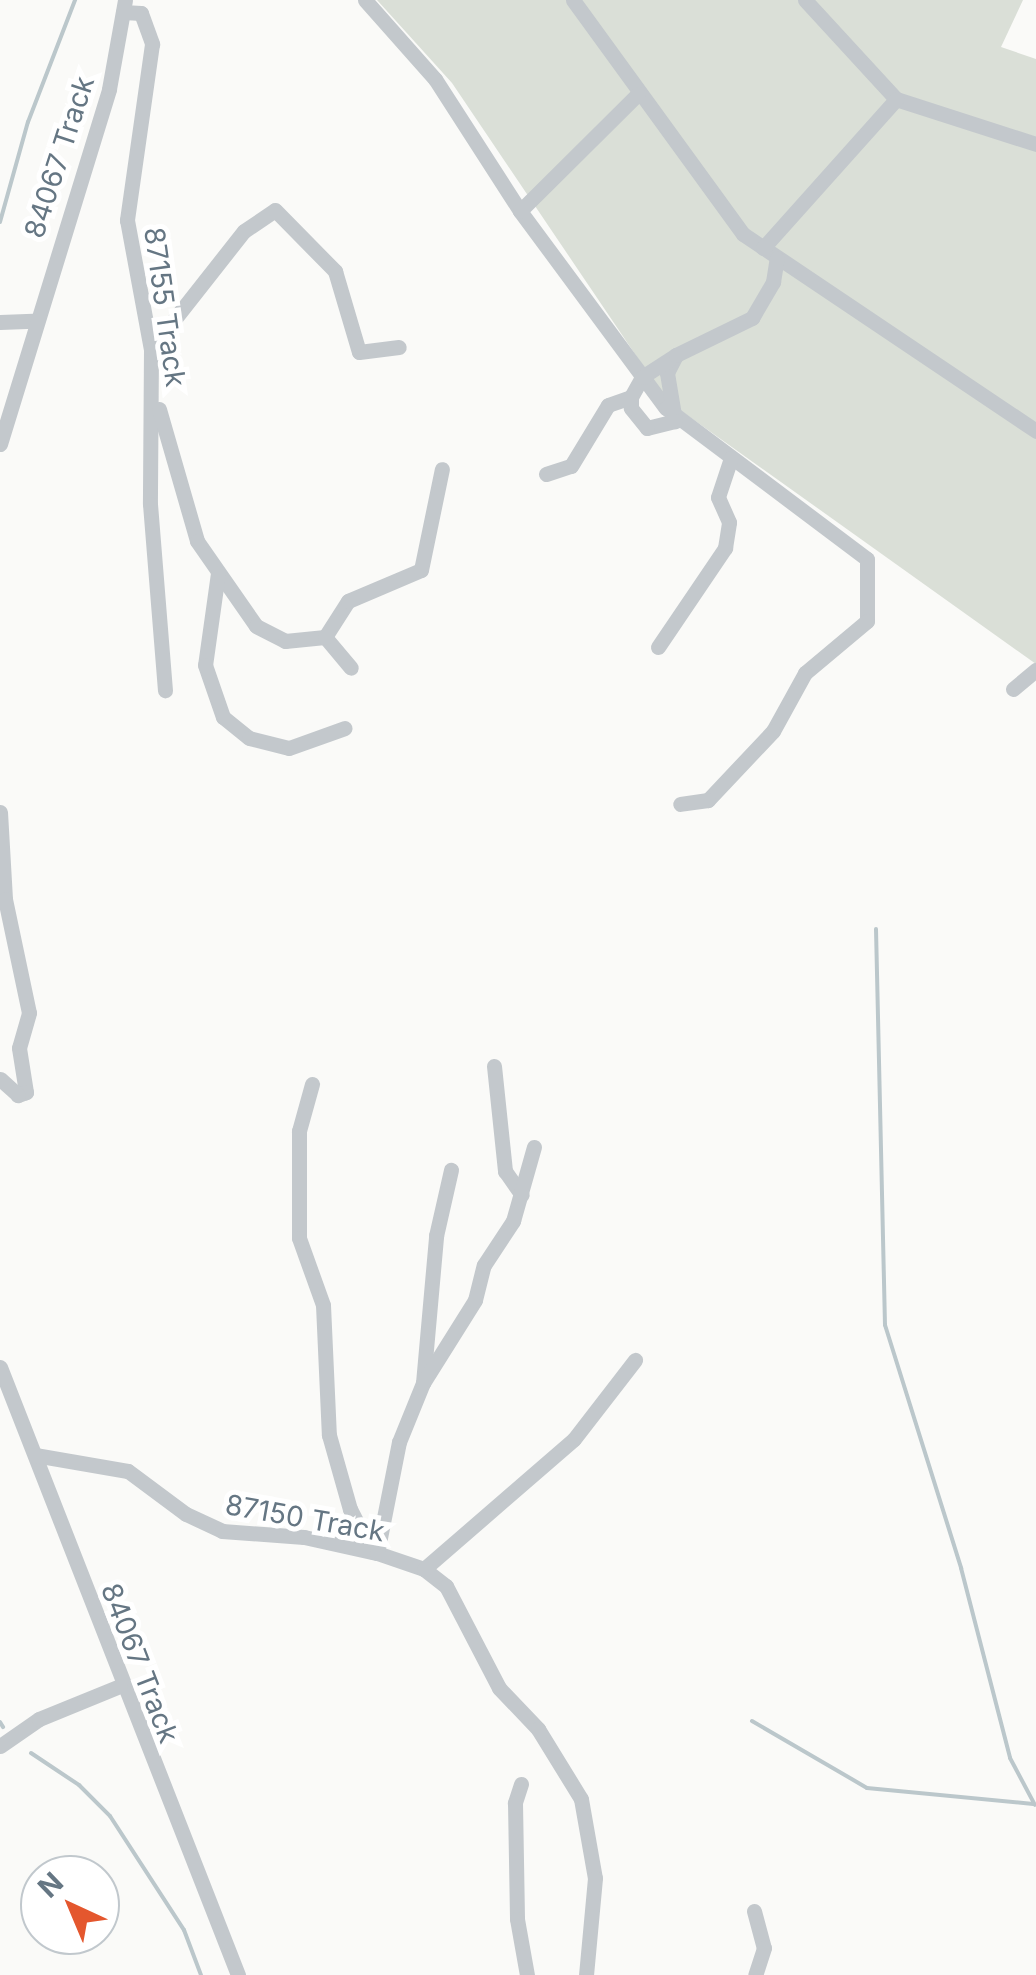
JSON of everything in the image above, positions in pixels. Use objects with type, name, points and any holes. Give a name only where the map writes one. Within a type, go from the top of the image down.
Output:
[{"type":"street","points":[[365,0],[436,79],[520,212],[676,418],[862,552],[871,584],[869,616],[806,673],[773,731],[708,800],[680,804]]},
{"type":"street","points":[[573,0],[728,218],[763,248],[1036,431]]},
{"type":"street","points":[[806,0],[896,98],[1036,144]]},
{"type":"street","name":"87155 Track","points":[[124,6],[146,6],[152,44],[127,220],[154,386],[150,504],[165,690]]},
{"type":"street","name":"84067 Track","points":[[0,444],[33,321],[109,89],[124,6]]},
{"type":"street","points":[[520,212],[638,94]]},
{"type":"street","points":[[763,248],[896,98]]},
{"type":"street","points":[[151,350],[244,231],[276,210],[335,271],[358,352],[399,347]]},
{"type":"street","points":[[546,474],[571,466],[608,405],[632,397],[642,377],[676,355],[752,318],[773,282],[778,258]]},
{"type":"street","points":[[0,322],[33,321]]},
{"type":"street","points":[[676,355],[667,373],[676,418]]},
{"type":"street","points":[[154,386],[197,541],[218,573],[268,636],[324,637],[350,668]]},
{"type":"street","points":[[632,397],[642,426],[658,429],[676,418]]},
{"type":"street","points":[[658,647],[725,548],[729,522],[718,497],[731,458]]},
{"type":"street","points":[[324,637],[348,601],[419,573],[442,470]]},
{"type":"street","points":[[218,573],[205,665],[223,717],[249,738],[289,748],[344,728]]},
{"type":"street","points":[[1013,689],[1036,670]]},
{"type":"street","points":[[0,812],[4,899],[30,1019],[20,1048],[26,1092],[16,1094],[0,1079]]},
{"type":"street","points":[[494,1066],[505,1171],[522,1194]]},
{"type":"street","points":[[312,1084],[298,1130],[300,1238],[323,1305],[328,1435],[350,1509],[375,1552]]},
{"type":"street","points":[[375,1552],[399,1442],[423,1382],[475,1300],[484,1265],[508,1231],[534,1147]]},
{"type":"street","points":[[423,1382],[436,1236],[451,1170]]},
{"type":"street","points":[[424,1570],[574,1439],[635,1360]]},
{"type":"street","name":"84067 Track","points":[[0,1367],[120,1686],[238,1975]]},
{"type":"street","name":"87150 Track","points":[[35,1456],[128,1470],[186,1514],[222,1531],[304,1538],[375,1552],[424,1570],[453,1594],[500,1688],[538,1729],[581,1799],[595,1878],[586,1975]]},
{"type":"street","points":[[0,1746],[39,1719],[120,1686]]},
{"type":"street","points":[[521,1784],[515,1803],[516,1919],[526,1975]]},
{"type":"street","points":[[754,1911],[764,1948],[755,1975]]},
{"type":"shaded area","points":[[377,0],[1023,0],[1001,47],[1036,59],[1036,664],[666,400],[452,83]]},
{"type":"waterway","points":[[0,222],[28,122],[75,0]]},
{"type":"waterway","points":[[876,929],[885,1325],[961,1568],[1010,1758],[1035,1805]]},
{"type":"waterway","points":[[752,1721],[867,1788],[1033,1804]]},
{"type":"waterway","points":[[0,1722],[3,1727]]},
{"type":"waterway","points":[[31,1753],[79,1785],[110,1816],[184,1930],[201,1975]]}]
